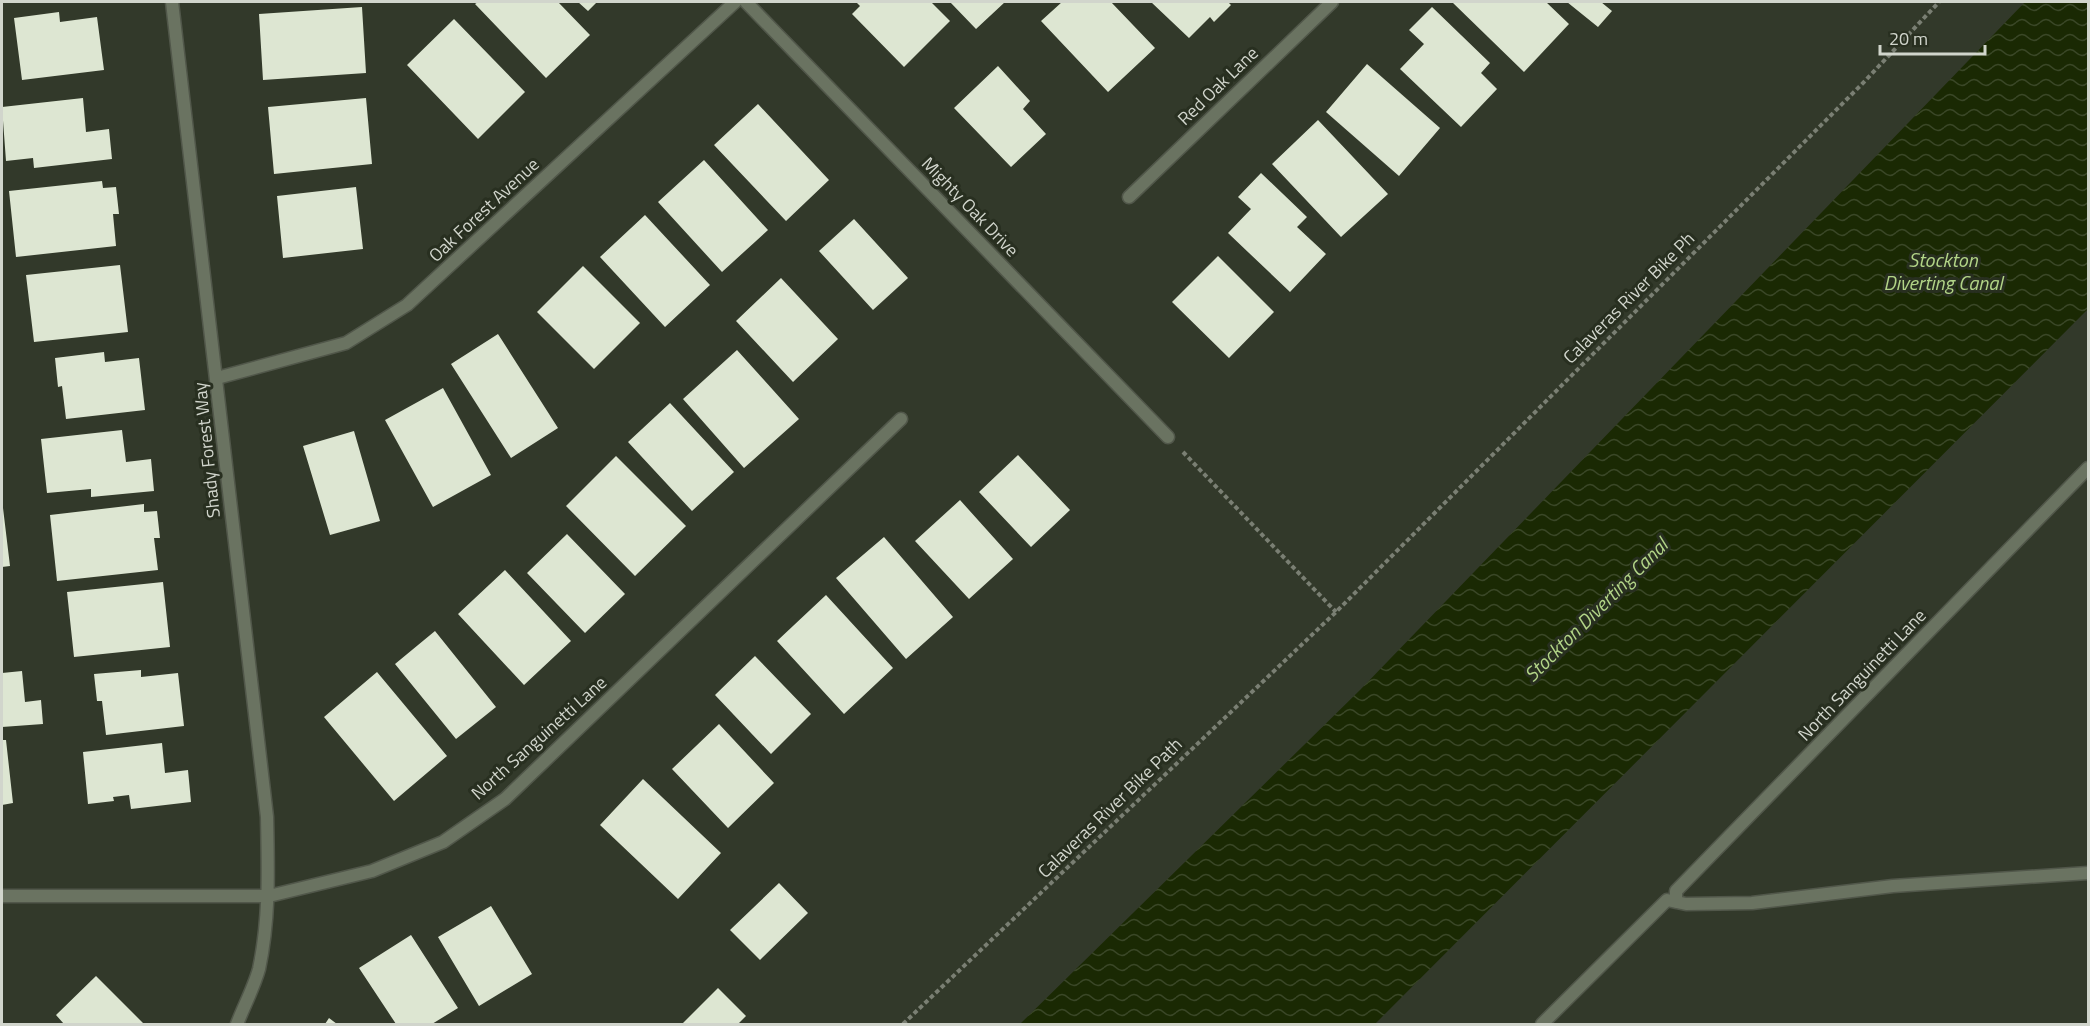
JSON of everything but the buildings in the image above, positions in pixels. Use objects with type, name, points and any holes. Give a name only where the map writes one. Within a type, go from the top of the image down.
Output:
[{"type":"street","name":"Shady Forest Way","points":[[172,2],[267,817],[269,896],[258,970],[237,1024]]},
{"type":"street","name":"Oak Forest Avenue","points":[[217,378],[346,343],[407,305],[735,2]]},
{"type":"street","name":"Mighty Oak Drive","points":[[746,2],[1168,437]]},
{"type":"street","name":"Red Oak Lane","points":[[1129,197],[1331,2]]},
{"type":"street","name":"North Sanguinetti Lane","points":[[2,896],[269,896],[372,871],[443,842],[504,799],[901,419]]},
{"type":"street","name":"North Sanguinetti Lane","points":[[1542,1024],[1671,901],[1676,891],[2088,468]]},
{"type":"street","points":[[1671,901],[1686,904],[1752,903],[1893,886],[2088,873]]},
{"type":"path","name":"Calaveras River Bike Ph","points":[[1336,612],[1847,98],[1939,2]]},
{"type":"path","points":[[1168,437],[1336,612]]},
{"type":"path","name":"Calaveras River Bike Path","points":[[903,1024],[1336,612]]},
{"type":"water","name":"Stockton Diverting Canal","points":[[2025,2],[2088,2],[2088,309],[1375,1024],[1020,1024],[1360,690]]}]
